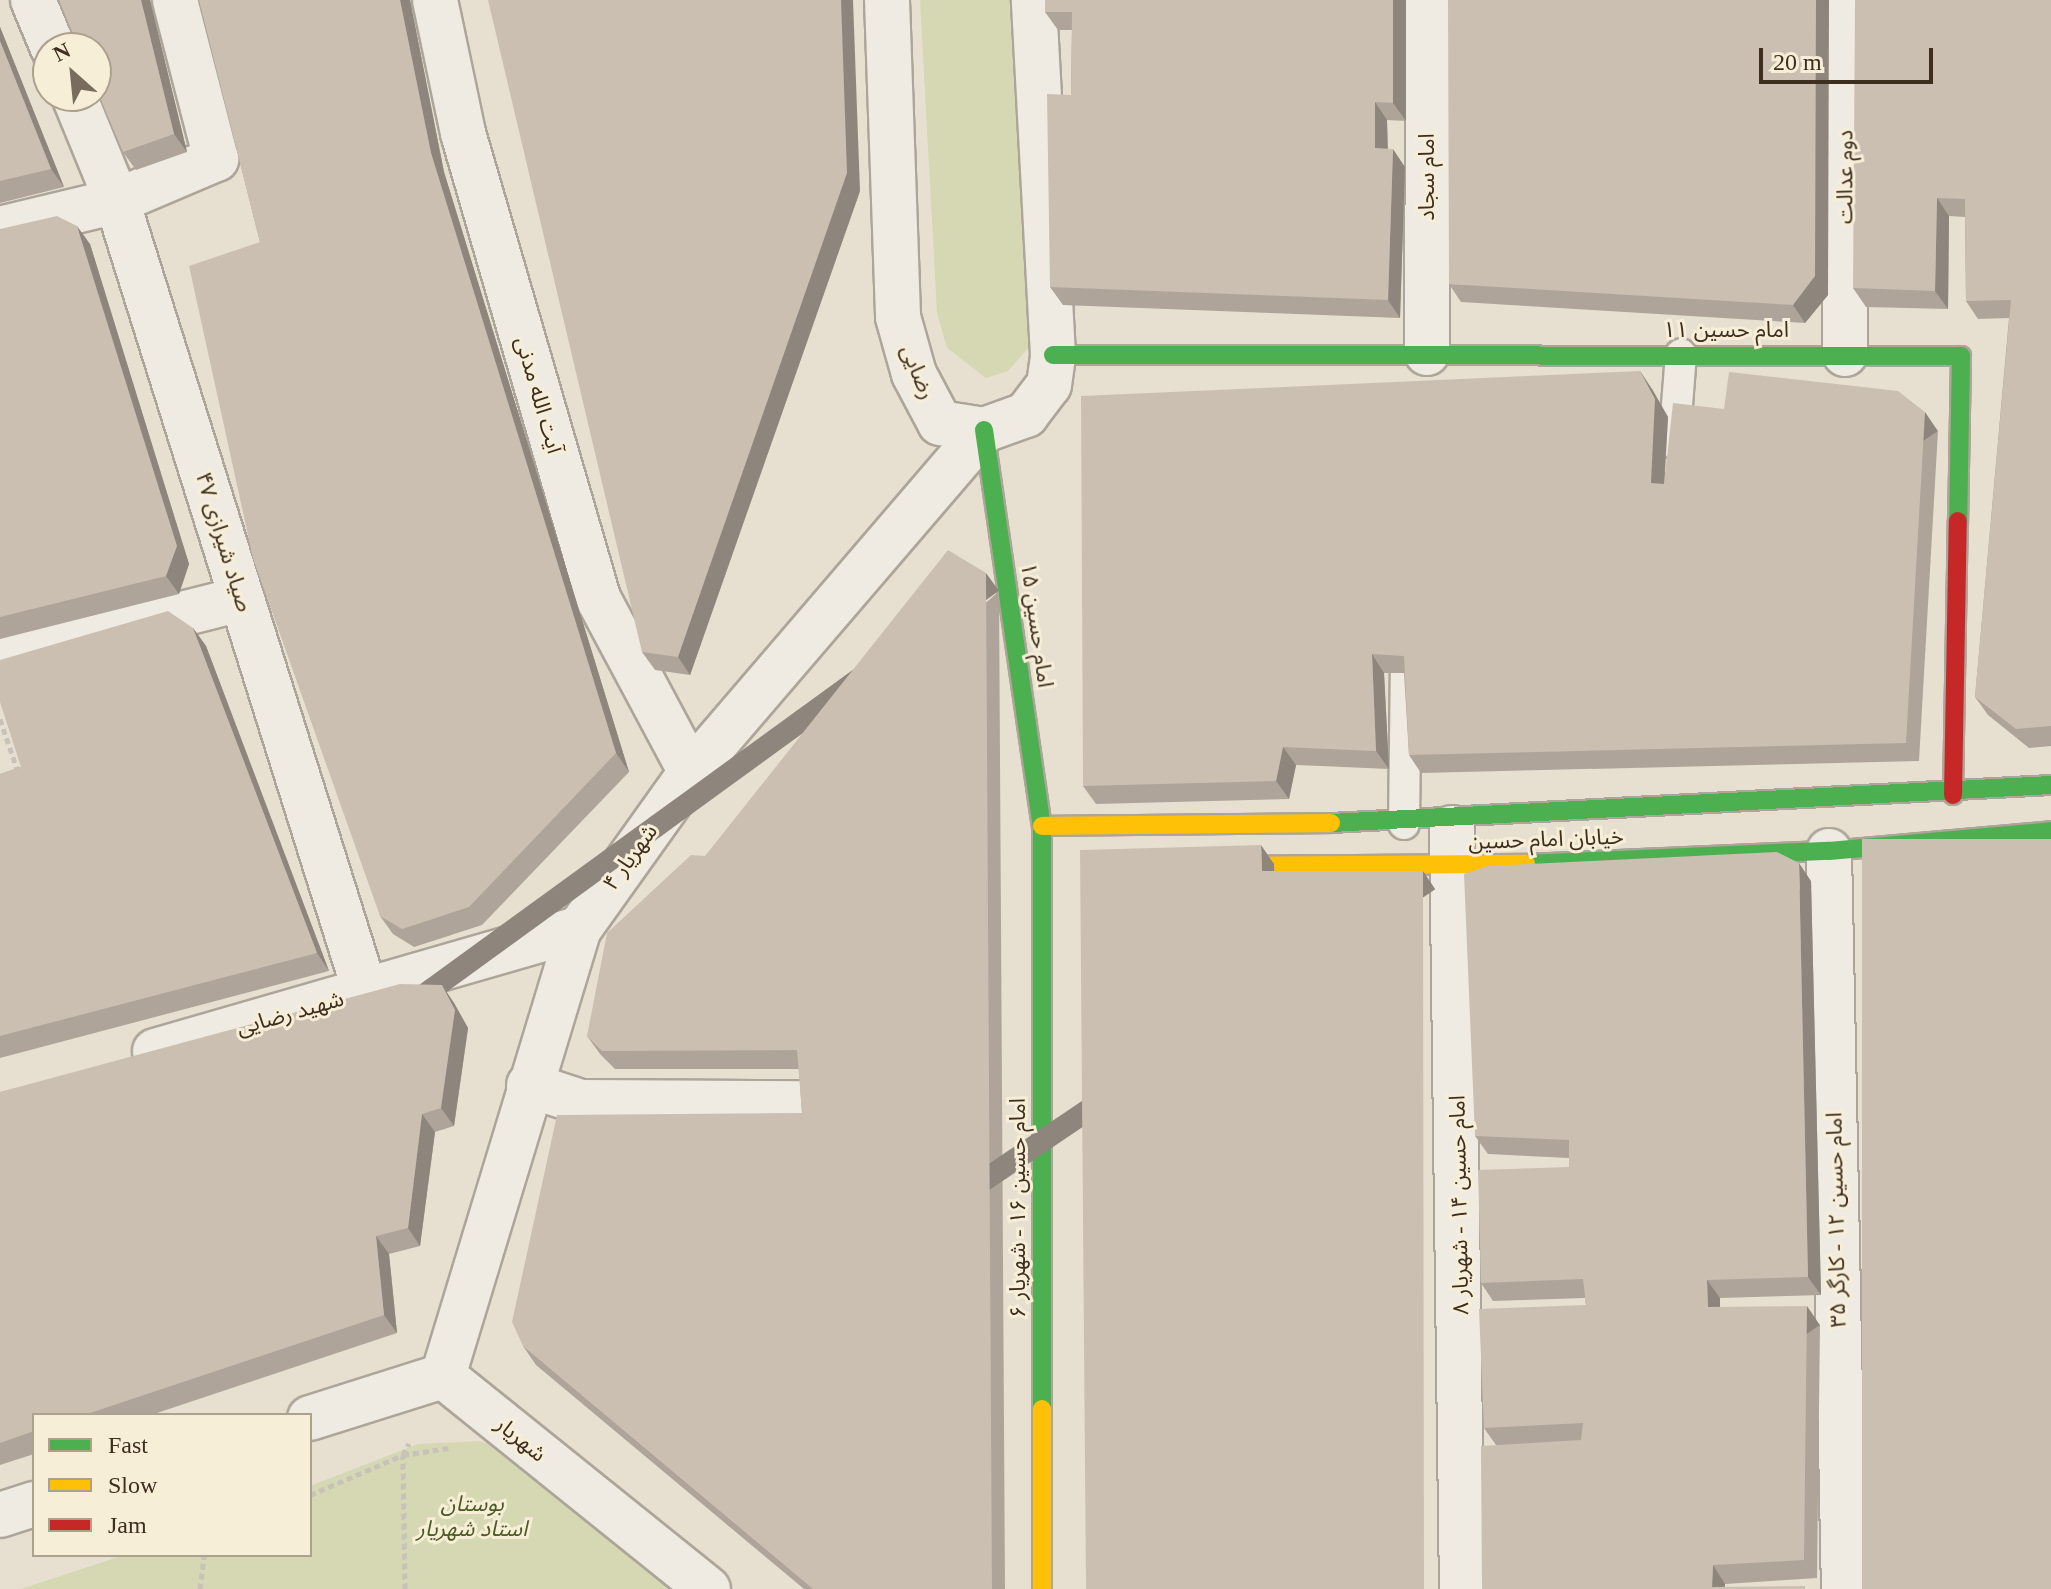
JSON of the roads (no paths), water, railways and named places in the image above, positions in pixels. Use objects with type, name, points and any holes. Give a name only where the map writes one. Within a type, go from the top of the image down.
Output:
[{"type":"street","points":[[33,0],[46,32]]},
{"type":"street","points":[[0,229],[117,201],[216,159],[175,0]]},
{"type":"street","name":"آیت الله مدنی","points":[[435,0],[463,133],[599,600],[691,772]]},
{"type":"street","name":"رضایی","points":[[887,0],[898,317],[914,374],[940,423],[984,430],[1026,415],[1049,385],[1053,355],[1034,0]]},
{"type":"street","name":"امام سجاد","points":[[1427,353],[1428,0]]},
{"type":"street","name":"دوم عدالت","points":[[1845,0],[1845,354]]},
{"type":"street","name":"صیاد شیرازی ۴۷","points":[[81,112],[117,201],[365,991]]},
{"type":"street","name":"امام حسین ۱۱","points":[[1053,355],[1427,353],[1961,356],[1953,795]]},
{"type":"street","name":"شهریار ۴","points":[[443,1376],[529,1085],[579,929],[691,772],[984,430]]},
{"type":"street","name":"امام حسین ۱۵","points":[[984,430],[1042,826]]},
{"type":"street","points":[[0,660],[241,599]]},
{"type":"street","name":"خیابان امام حسین","points":[[1042,826],[1404,824],[1953,795],[2051,785]]},
{"type":"street","name":"امام حسین ۱۴ - شهریار ۸","points":[[1452,822],[1452,867],[1473,1176],[1476,1316],[1476,1454],[1462,1589]]},
{"type":"street","name":"امام حسین ۱۶ - شهریار ۶","points":[[1042,826],[1050,866],[1042,1589]]},
{"type":"street","name":"خیابان امام حسین","points":[[1199,866],[1452,867],[1829,851],[2051,831]]},
{"type":"street","name":"امام حسین ۱۲ - کارگر ۳۵","points":[[1829,851],[1823,1312],[1844,1589]]},
{"type":"street","name":"شهید رضایی","points":[[107,1065],[579,929]]},
{"type":"street","points":[[529,1085],[581,1102],[802,1103]]},
{"type":"street","points":[[312,1417],[443,1376]]},
{"type":"street","name":"شهریار","points":[[443,1376],[708,1589]]},
{"type":"street","points":[[0,1515],[32,1505]]},
{"type":"lane","points":[[1671,477],[1681,354]]},
{"type":"lane","points":[[1404,824],[1406,659]]},
{"type":"park label","name":"بوستان استاد شهریار","points":[[472,1516]]}]
